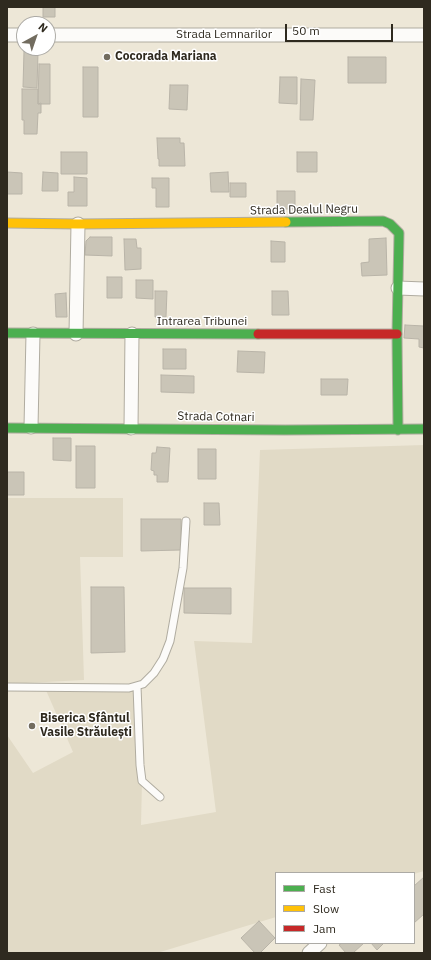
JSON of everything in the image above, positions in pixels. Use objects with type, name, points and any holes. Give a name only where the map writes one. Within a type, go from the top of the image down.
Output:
[{"type":"street","name":"Strada Lemnarilor","points":[[56,35],[424,35]]},
{"type":"street","name":"Strada Dealul Negru","points":[[7,223],[78,224],[383,221],[390,224],[396,228],[399,234],[397,334],[398,430]]},
{"type":"street","points":[[76,334],[78,224]]},
{"type":"street","points":[[398,288],[424,289]]},
{"type":"street","name":"Intrarea Tribunei","points":[[7,333],[397,334]]},
{"type":"street","points":[[31,427],[33,334]]},
{"type":"street","points":[[132,334],[132,428]]},
{"type":"street","name":"Strada Cotnari","points":[[7,428],[285,430],[424,429]]},
{"type":"street","points":[[309,953],[319,944]]},
{"type":"lane","points":[[7,688],[129,688],[143,684],[154,673],[163,659],[170,641],[183,568],[186,521]]},
{"type":"lane","points":[[137,686],[142,781],[160,797]]},
{"type":"shaded area","points":[[424,445],[424,871],[415,874],[415,872],[275,872],[275,917],[157,953],[7,953],[7,735],[33,773],[73,752],[45,688],[137,686],[142,781],[141,825],[216,812],[194,641],[252,643],[260,450]]},
{"type":"shaded area","points":[[7,498],[123,498],[123,557],[80,557],[84,680],[7,684]]},
{"type":"building","points":[[43,7],[55,7],[55,16],[43,16]]},
{"type":"building","points":[[24,56],[38,56],[37,88],[23,87]]},
{"type":"building","points":[[348,57],[386,57],[386,83],[348,83]]},
{"type":"building","points":[[39,64],[50,64],[50,104],[38,104]]},
{"type":"building","points":[[83,67],[98,67],[98,117],[83,117]]},
{"type":"building","points":[[280,77],[297,77],[297,104],[279,103]]},
{"type":"building","points":[[301,79],[315,80],[313,120],[300,120]]},
{"type":"building","points":[[170,85],[188,85],[187,110],[169,109]]},
{"type":"building","points":[[22,89],[38,89],[38,104],[41,103],[41,113],[38,113],[37,134],[24,134],[24,120],[22,120]]},
{"type":"building","points":[[157,138],[180,138],[180,143],[184,143],[185,166],[159,166]]},
{"type":"building","points":[[61,152],[87,152],[87,174],[61,174]]},
{"type":"building","points":[[297,152],[317,152],[317,172],[297,172]]},
{"type":"building","points":[[7,172],[22,173],[22,194],[7,194]]},
{"type":"building","points":[[43,172],[58,173],[58,191],[42,191]]},
{"type":"building","points":[[228,172],[229,192],[211,192],[210,173]]},
{"type":"building","points":[[74,177],[87,178],[87,206],[68,206],[68,192],[74,192]]},
{"type":"building","points":[[152,178],[169,178],[169,207],[156,207],[156,188],[152,188]]},
{"type":"building","points":[[230,183],[246,183],[246,197],[230,197]]},
{"type":"building","points":[[277,191],[295,191],[295,209],[277,209]]},
{"type":"building","points":[[90,237],[112,237],[112,256],[85,255],[86,241]]},
{"type":"building","points":[[386,238],[387,275],[362,276],[361,263],[369,262],[369,239]]},
{"type":"building","points":[[124,239],[136,239],[137,248],[141,248],[141,269],[125,270]]},
{"type":"building","points":[[271,241],[285,242],[285,262],[271,262]]},
{"type":"building","points":[[107,277],[122,277],[122,298],[107,298]]},
{"type":"building","points":[[136,280],[153,280],[153,299],[136,298]]},
{"type":"building","points":[[155,291],[167,291],[166,317],[155,317]]},
{"type":"building","points":[[272,291],[288,291],[289,315],[272,315]]},
{"type":"building","points":[[66,293],[67,317],[56,317],[55,294]]},
{"type":"building","points":[[405,325],[424,326],[424,348],[419,347],[419,339],[404,338]]},
{"type":"building","points":[[163,349],[186,349],[186,369],[163,369]]},
{"type":"building","points":[[238,351],[265,352],[264,373],[237,372]]},
{"type":"building","points":[[161,375],[194,376],[194,393],[161,392]]},
{"type":"building","points":[[321,379],[348,379],[347,395],[321,395]]},
{"type":"building","points":[[53,438],[71,438],[71,461],[53,460]]},
{"type":"building","points":[[76,446],[95,446],[95,488],[76,488]]},
{"type":"building","points":[[157,447],[170,448],[168,482],[157,482],[157,475],[154,475],[154,471],[151,470],[152,453],[156,453]]},
{"type":"building","points":[[198,449],[216,449],[216,479],[198,479]]},
{"type":"building","points":[[7,472],[24,472],[24,495],[7,495]]},
{"type":"building","points":[[204,503],[219,503],[220,525],[204,525]]},
{"type":"building","points":[[141,519],[181,519],[181,550],[141,551]]},
{"type":"building","points":[[91,587],[124,587],[125,652],[91,653]]},
{"type":"building","points":[[184,588],[231,588],[231,614],[184,613]]},
{"type":"building","points":[[424,877],[424,914],[415,922],[415,885]]},
{"type":"building","points":[[259,921],[275,938],[260,953],[255,953],[241,938]]},
{"type":"building","points":[[363,944],[353,953],[346,953],[339,945]]},
{"type":"building","points":[[372,944],[383,944],[377,950]]},
{"type":"traffic: fast","points":[[286,222],[383,221],[390,224],[399,233],[397,334],[398,430]]},
{"type":"traffic: fast","points":[[7,333],[258,334]]},
{"type":"traffic: fast","points":[[7,428],[285,430],[424,429]]},
{"type":"traffic: slow","points":[[7,223],[78,224],[286,222]]},
{"type":"traffic: jam","points":[[258,334],[397,334]]},
{"type":"place","name":"Cocorada Mariana","points":[[107,57]]},
{"type":"place","name":"Biserica Sfântul Vasile Străulești","points":[[32,726]]}]
